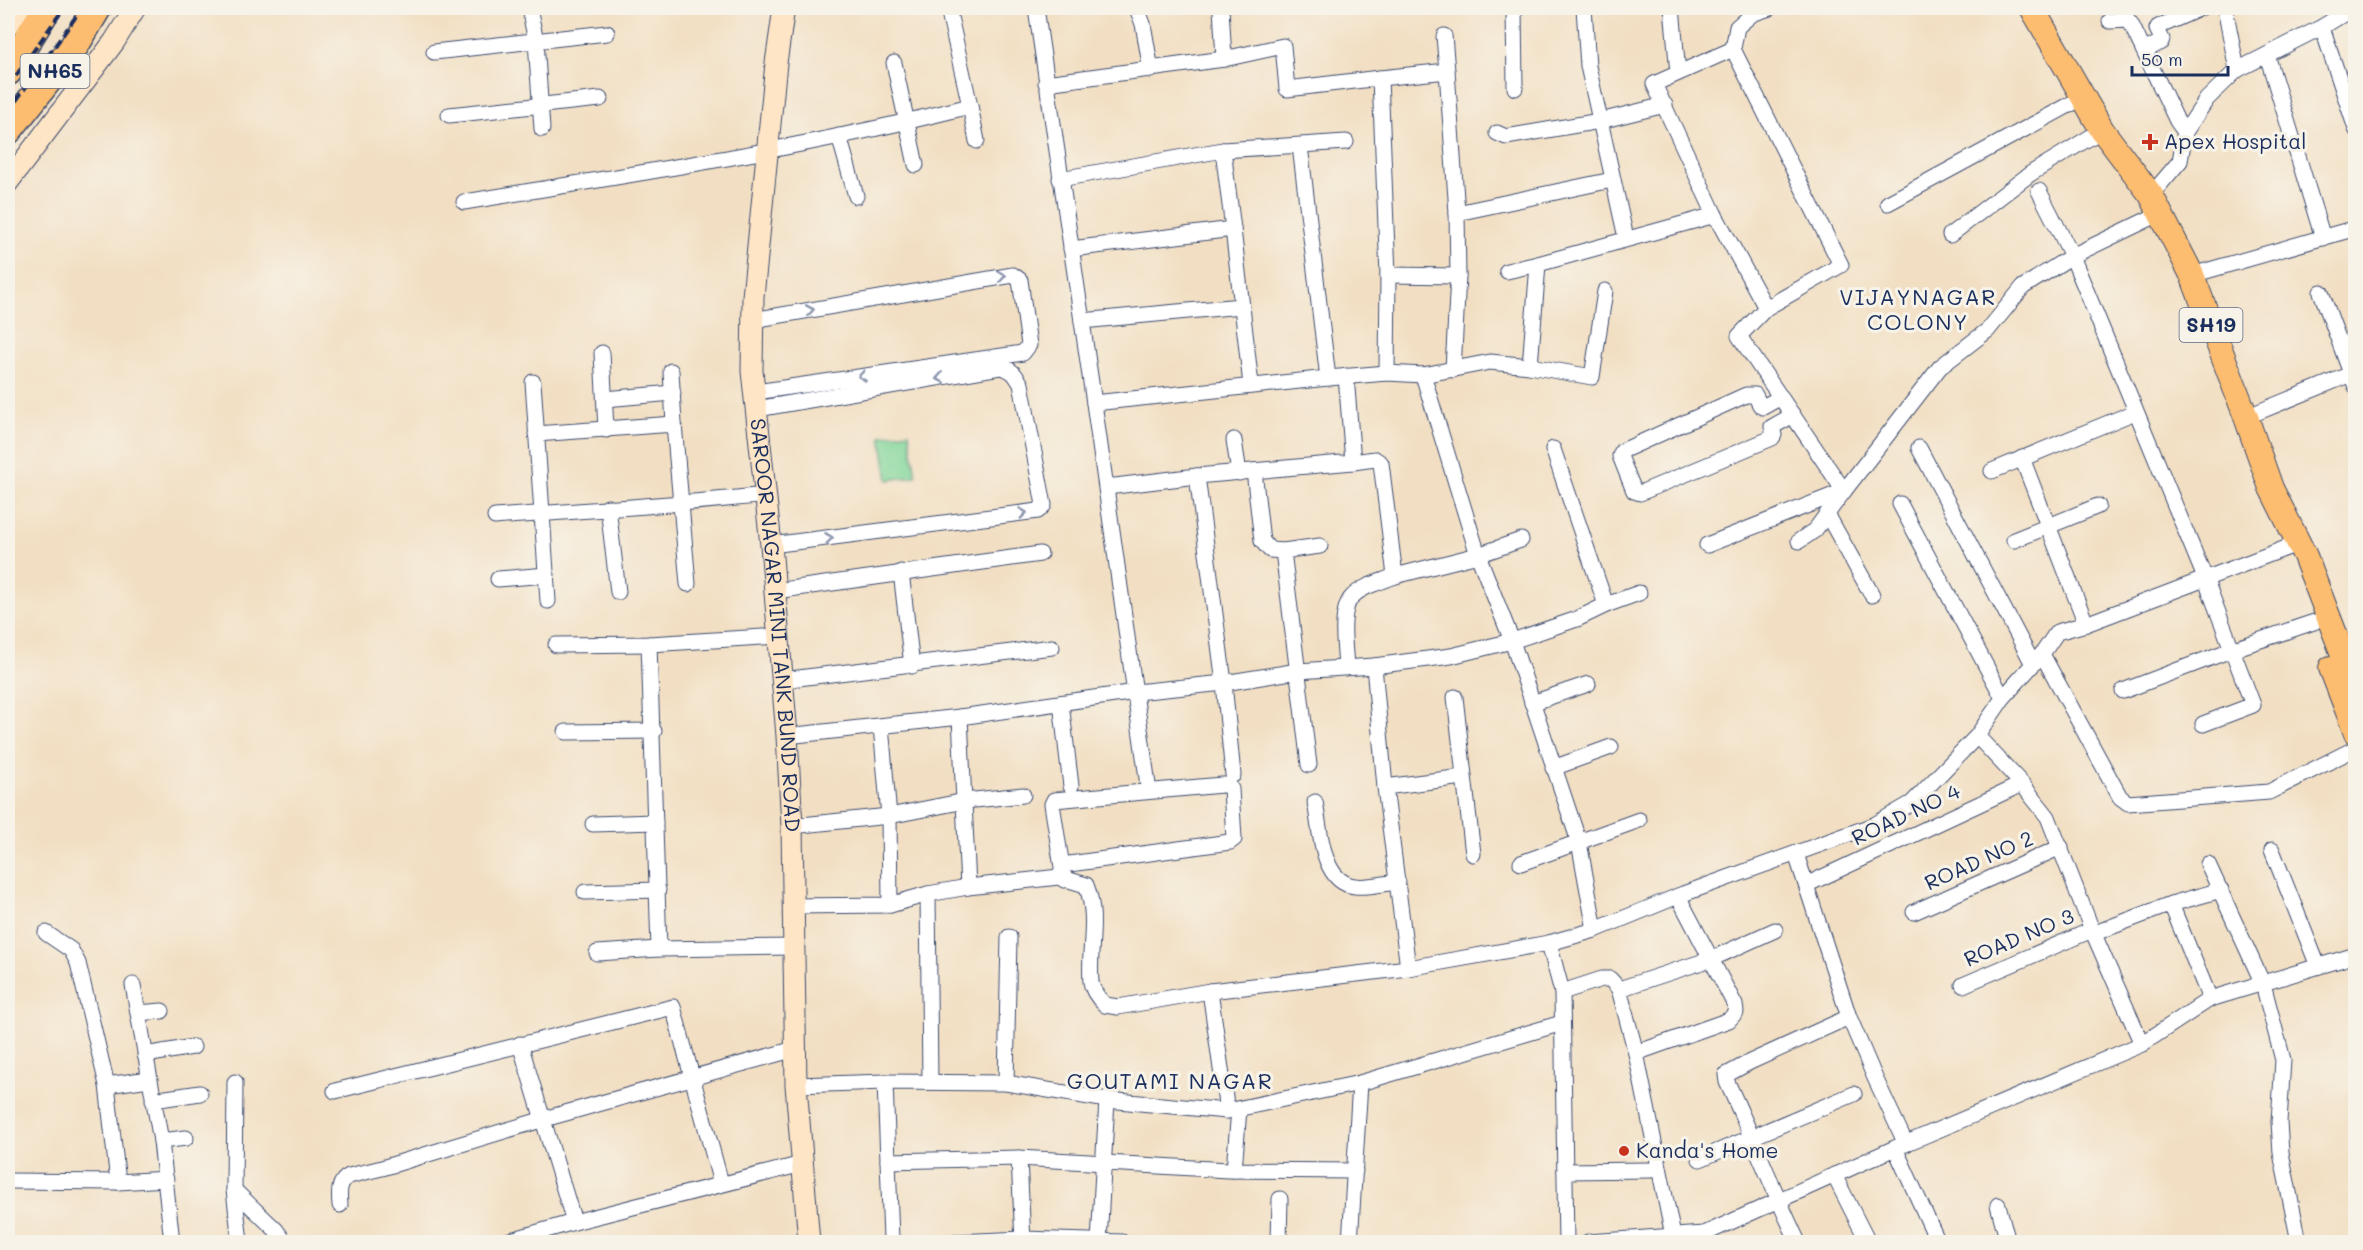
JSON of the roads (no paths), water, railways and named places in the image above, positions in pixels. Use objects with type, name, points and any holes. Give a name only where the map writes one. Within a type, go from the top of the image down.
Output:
[{"type":"highway","name":"NH65","points":[[8,71],[47,8]]},
{"type":"highway","name":"NH65","points":[[8,130],[73,48],[97,8]]},
{"type":"main road","points":[[8,25],[20,8]]},
{"type":"main road","points":[[8,182],[114,42],[135,8]]},
{"type":"main road","name":"SAROOR NAGAR MINI TANK BUND ROAD","points":[[784,8],[753,297],[752,371],[771,545],[787,736],[792,826],[796,1085],[809,1242]]},
{"type":"main road","name":"SH19","points":[[2032,8],[2102,130],[2156,204],[2192,275],[2271,488],[2305,556],[2355,688]]},
{"type":"main road","name":"SH19","points":[[2049,8],[2112,124],[2118,149]]},
{"type":"main road","name":"SH19","points":[[2282,512],[2289,547],[2355,733]]},
{"type":"street","points":[[529,8],[536,41],[543,129]]},
{"type":"street","points":[[948,8],[977,141]]},
{"type":"street","points":[[1036,8],[1107,487],[1148,785]]},
{"type":"street","points":[[1137,8],[1143,24],[1151,70]]},
{"type":"street","points":[[1221,8],[1224,59]]},
{"type":"street","points":[[1514,8],[1515,88]]},
{"type":"street","points":[[1584,8],[1588,66],[1626,238]]},
{"type":"street","points":[[1672,8],[1678,73]]},
{"type":"street","points":[[1770,8],[1752,14],[1737,27],[1733,49],[1840,265],[1766,308],[1739,336],[1844,491]]},
{"type":"street","points":[[2144,51],[2161,42],[2158,27],[2201,8]]},
{"type":"street","points":[[2225,8],[2237,70]]},
{"type":"street","points":[[1799,541],[1815,530],[1940,367],[1988,330],[2023,287],[2156,204],[2180,161],[2185,132],[2207,99],[2237,70],[2322,27],[2353,8]]},
{"type":"street","points":[[2110,21],[2127,20],[2176,121],[2185,132]]},
{"type":"street","points":[[2322,27],[2350,90],[2355,129]]},
{"type":"street","points":[[434,52],[608,33]]},
{"type":"street","points":[[1444,36],[1457,213],[1458,276],[1453,370]]},
{"type":"street","points":[[1046,83],[1224,59],[1283,46],[1287,89],[1448,71]]},
{"type":"street","points":[[1733,49],[1654,84],[1715,214],[1766,308]]},
{"type":"street","points":[[2267,55],[2323,238]]},
{"type":"street","points":[[894,63],[916,165]]},
{"type":"street","points":[[1380,78],[1388,275],[1387,374]]},
{"type":"street","points":[[1888,203],[2084,97]]},
{"type":"street","points":[[449,115],[600,99]]},
{"type":"street","points":[[1497,133],[1506,136],[1600,121],[1665,105]]},
{"type":"street","points":[[464,202],[767,152],[908,122],[970,106]]},
{"type":"street","points":[[1950,235],[2030,174],[2102,130]]},
{"type":"street","points":[[839,136],[856,196]]},
{"type":"street","points":[[1060,179],[1223,150],[1347,142]]},
{"type":"street","points":[[1300,146],[1328,378]]},
{"type":"street","points":[[1223,150],[1251,385]]},
{"type":"street","points":[[1457,213],[1612,180]]},
{"type":"street","points":[[2039,191],[2072,256],[2205,578],[2253,705],[2203,724]]},
{"type":"street","points":[[1507,272],[1715,214]]},
{"type":"street","points":[[2192,275],[2355,228]]},
{"type":"street","points":[[1071,249],[1233,229]]},
{"type":"street","points":[[1530,366],[1538,264]]},
{"type":"street","points":[[753,320],[1013,274],[1020,280],[1029,345],[1023,353],[756,400]]},
{"type":"street","points":[[1388,275],[1458,276]]},
{"type":"street","points":[[1094,403],[1346,376],[1423,375],[1490,362],[1530,366],[1592,377],[1605,291]]},
{"type":"street","points":[[2246,417],[2353,378],[2321,292]]},
{"type":"street","points":[[1082,321],[1241,306]]},
{"type":"street","points":[[602,353],[606,430]]},
{"type":"street","points":[[756,400],[1000,367],[1007,368],[1014,373],[1021,384],[1044,505],[1038,511],[771,545]]},
{"type":"street","points":[[670,371],[688,584]]},
{"type":"street","points":[[1423,375],[1478,555],[1512,641],[1579,842],[1595,930]]},
{"type":"street","points":[[1346,376],[1353,462]]},
{"type":"street","points":[[533,382],[548,601]]},
{"type":"street","points":[[605,399],[673,393]]},
{"type":"street","points":[[1780,397],[1763,407],[1755,395],[1746,395],[1622,451],[1620,456],[1634,491],[1640,493],[1772,438],[1774,435],[1772,427],[1793,415]]},
{"type":"street","points":[[1992,471],[2135,412]]},
{"type":"street","points":[[536,434],[674,424]]},
{"type":"street","points":[[1234,440],[1246,472],[1262,541],[1270,550],[1283,551],[1320,546]]},
{"type":"street","points":[[1919,448],[2037,659],[2120,796],[2128,803],[2269,792],[2355,748]]},
{"type":"street","points":[[1553,449],[1606,605]]},
{"type":"street","points":[[2022,458],[2086,624]]},
{"type":"street","points":[[1107,487],[1375,459],[1381,464],[1395,576]]},
{"type":"street","points":[[1197,476],[1224,683],[1233,775]]},
{"type":"street","points":[[1707,545],[1844,491]]},
{"type":"street","points":[[495,517],[608,507],[681,504],[766,495]]},
{"type":"street","points":[[1900,504],[2003,698]]},
{"type":"street","points":[[2014,540],[2098,506]]},
{"type":"street","points":[[608,507],[618,592]]},
{"type":"street","points":[[1827,514],[1872,595]]},
{"type":"street","points":[[1346,667],[1344,609],[1351,597],[1362,589],[1395,576],[1478,555],[1521,540]]},
{"type":"street","points":[[792,906],[890,905],[928,894],[968,887],[1059,878],[1073,872],[1230,842],[1234,839],[1231,789],[1228,785],[1054,800],[1052,804],[1073,872],[1086,885],[1091,897],[1094,915],[1091,983],[1096,996],[1105,1005],[1118,1007],[1210,991],[1408,968],[1549,943],[1595,930],[1678,896],[1874,825],[1912,803],[1977,736],[2003,698],[2057,632],[2086,624],[2289,547]]},
{"type":"street","points":[[1283,551],[1310,765]]},
{"type":"street","points":[[775,591],[1040,554]]},
{"type":"street","points":[[901,572],[912,666]]},
{"type":"street","points":[[498,579],[547,575]]},
{"type":"street","points":[[787,736],[960,717],[1136,692],[1224,683],[1298,671],[1374,666],[1450,656],[1512,641],[1577,619],[1639,592]]},
{"type":"street","points":[[2122,691],[2314,622]]},
{"type":"street","points":[[556,645],[649,644],[778,636]]},
{"type":"street","points":[[649,644],[654,731],[659,949]]},
{"type":"street","points":[[782,680],[912,666],[1052,647]]},
{"type":"street","points":[[1374,666],[1385,787],[1408,968]]},
{"type":"street","points":[[1532,703],[1588,684]]},
{"type":"street","points":[[1455,697],[1473,854]]},
{"type":"street","points":[[1061,703],[1071,786]]},
{"type":"street","points":[[960,717],[968,887]]},
{"type":"street","points":[[881,726],[889,816],[890,905]]},
{"type":"street","points":[[566,732],[654,731]]},
{"type":"street","points":[[1977,736],[2022,784],[2048,818],[2093,932],[2142,1044]]},
{"type":"street","points":[[1553,768],[1611,747]]},
{"type":"street","points":[[1385,787],[1463,777]]},
{"type":"street","name":"ROAD NO 4","points":[[1808,884],[2022,784]]},
{"type":"street","points":[[792,826],[889,816],[965,801],[1023,795]]},
{"type":"street","points":[[1315,802],[1324,855],[1341,882],[1355,886],[1398,882]]},
{"type":"street","points":[[1521,862],[1639,820]]},
{"type":"street","points":[[593,824],[655,822]]},
{"type":"street","name":"ROAD NO 2","points":[[1914,912],[2061,848]]},
{"type":"street","points":[[2272,850],[2318,966]]},
{"type":"street","points":[[1796,854],[1808,884],[1849,1017],[1938,1242]]},
{"type":"street","points":[[2208,864],[2263,984],[2283,1060],[2279,1122],[2281,1154],[2299,1242]]},
{"type":"street","points":[[585,892],[658,890]]},
{"type":"street","name":"ROAD NO 3","points":[[1963,985],[2093,932],[2171,904],[2221,890]]},
{"type":"street","points":[[928,894],[930,1082]]},
{"type":"street","points":[[1636,1053],[1734,1017],[1736,1012],[1735,1005],[1678,896]]},
{"type":"street","points":[[2171,904],[2210,999]]},
{"type":"street","points":[[1619,989],[1711,959],[1775,930]]},
{"type":"street","points":[[46,933],[64,944],[75,956],[107,1085],[118,1182]]},
{"type":"street","points":[[1006,1083],[1009,937]]},
{"type":"street","points":[[1549,943],[1562,992],[1566,1242]]},
{"type":"street","points":[[597,952],[794,947]]},
{"type":"street","points":[[1588,1242],[1673,1236],[1706,1238],[1834,1175],[2142,1044],[2210,999],[2355,955]]},
{"type":"street","points":[[1562,992],[1610,979],[1619,989],[1636,1053],[1673,1236]]},
{"type":"street","points":[[133,985],[162,1141],[172,1242]]},
{"type":"street","points":[[1210,991],[1233,1110],[1234,1170]]},
{"type":"street","points":[[335,1091],[673,1007],[721,1183]]},
{"type":"street","points":[[138,1013],[162,1011]]},
{"type":"street","points":[[1798,1242],[1727,1082],[1727,1074],[1849,1017]]},
{"type":"street","points":[[796,1085],[885,1082],[1006,1083],[1107,1100],[1184,1109],[1233,1110],[1360,1083],[1562,1023]]},
{"type":"street","points":[[520,1044],[574,1222]]},
{"type":"street","points":[[145,1055],[193,1047]]},
{"type":"street","points":[[340,1205],[339,1193],[345,1178],[544,1119],[795,1049]]},
{"type":"street","points":[[107,1085],[149,1079]]},
{"type":"street","points":[[235,1082],[234,1190],[240,1242]]},
{"type":"street","points":[[885,1082],[891,1239],[894,1242]]},
{"type":"street","points":[[1350,1242],[1360,1083]]},
{"type":"street","points":[[153,1100],[200,1093]]},
{"type":"street","points":[[1701,1159],[1854,1094]]},
{"type":"street","points":[[1099,1241],[1107,1100]]},
{"type":"street","points":[[162,1141],[186,1138]]},
{"type":"street","points":[[888,1161],[1019,1158],[1234,1170],[1355,1171]]},
{"type":"street","points":[[1019,1158],[1023,1241]]},
{"type":"street","points":[[504,1242],[721,1183],[802,1164]]},
{"type":"street","points":[[1565,1171],[1651,1170]]},
{"type":"street","points":[[1834,1175],[1868,1242]]},
{"type":"street","points":[[8,1181],[118,1182],[166,1179]]},
{"type":"street","points":[[234,1190],[276,1230],[285,1242]]},
{"type":"street","points":[[1279,1242],[1280,1199]]},
{"type":"street","points":[[1998,1205],[2008,1242]]},
{"type":"street","points":[[957,1242],[1122,1242]]},
{"type":"railway","points":[[8,87],[64,8]]},
{"type":"railway","points":[[8,112],[82,8]]},
{"type":"place","name":"Apex Hospital","points":[[2150,142]]},
{"type":"place","name":"Kanda's Home","points":[[1624,1151]]},
{"type":"district","name":"VIJAYNAGAR COLONY","points":[[1918,310]]},
{"type":"district","name":"GOUTAMI NAGAR","points":[[1170,1081]]}]
